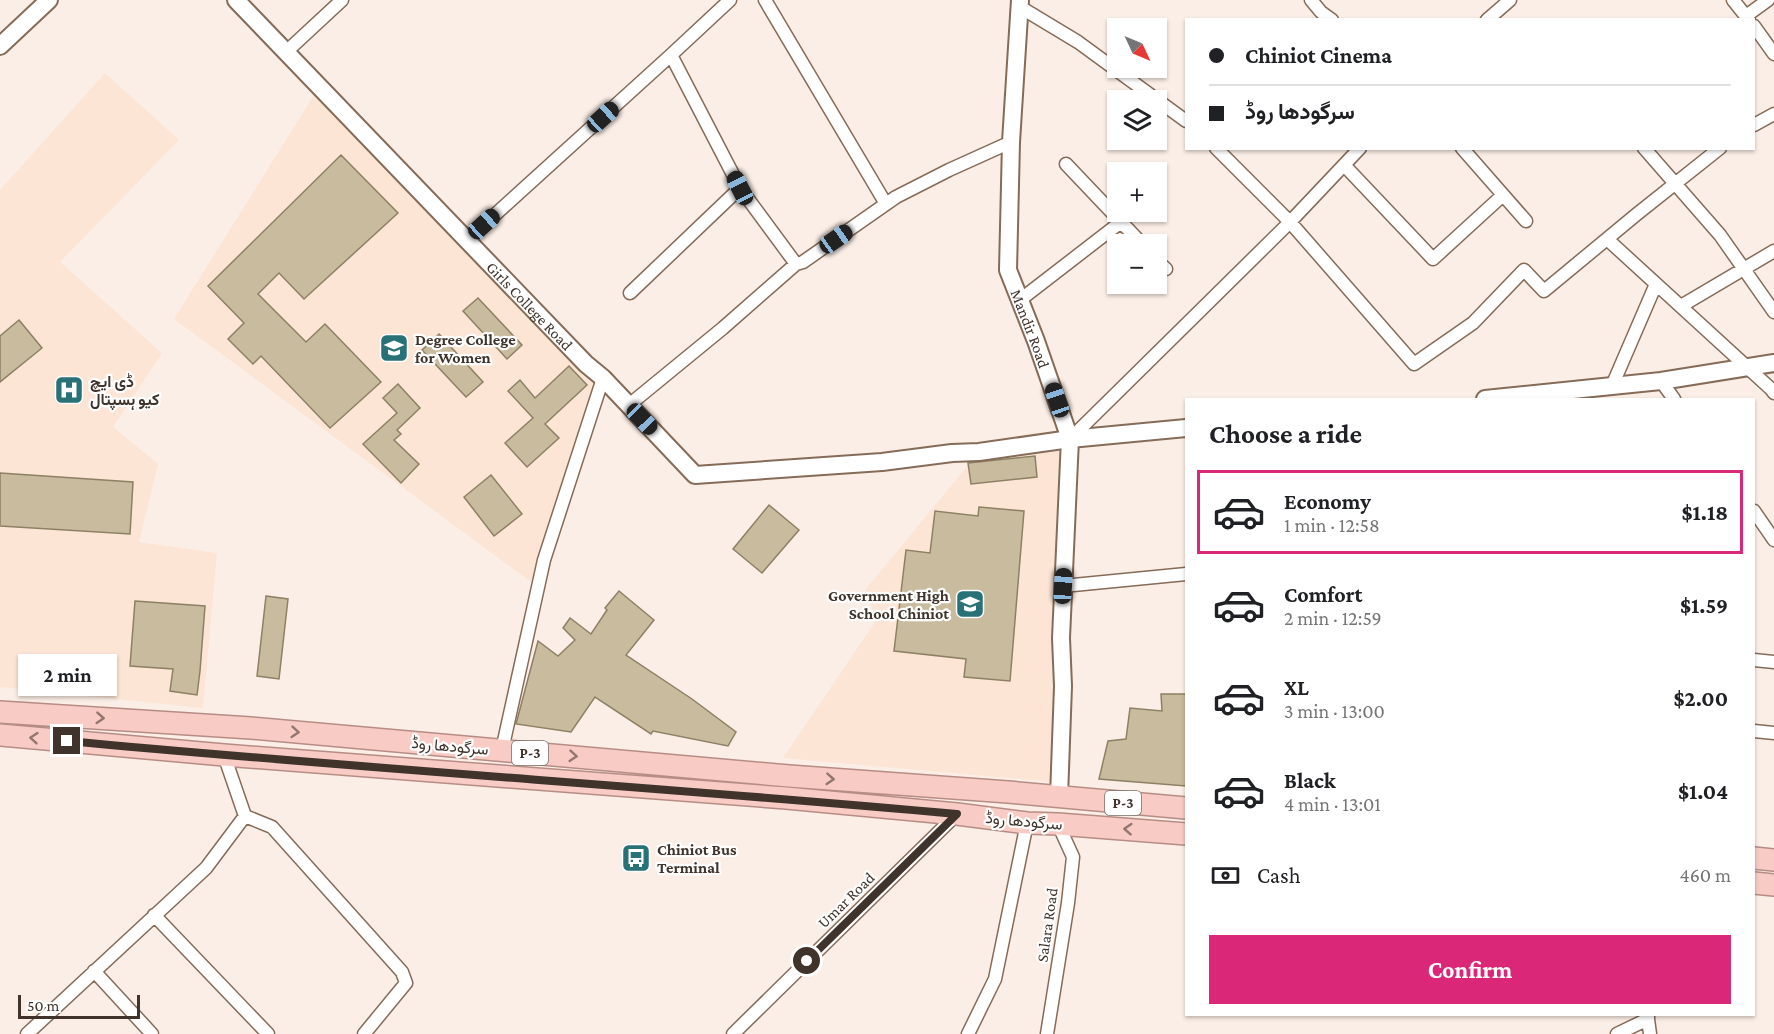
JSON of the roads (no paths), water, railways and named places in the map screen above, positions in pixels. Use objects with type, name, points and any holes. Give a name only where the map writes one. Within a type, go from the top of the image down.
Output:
[{"type":"highway","name":"سرگودھا روڈ","points":[[0,712],[251,728],[789,776],[1185,808]]},
{"type":"highway","points":[[249,757],[251,728]]},
{"type":"highway","name":"سرگودھا روڈ","points":[[0,735],[224,755],[786,798],[1027,823],[1185,834]]},
{"type":"highway","points":[[611,785],[614,760]]},
{"type":"highway","points":[[786,798],[789,776]]},
{"type":"highway","points":[[1755,858],[1774,860]]},
{"type":"highway","points":[[1755,883],[1774,885]]},
{"type":"street","points":[[0,46],[49,0]]},
{"type":"street","name":"Girls College Road","points":[[236,0],[695,475],[882,462],[951,453],[979,452],[1070,439]]},
{"type":"street","points":[[286,52],[342,0]]},
{"type":"street","points":[[467,240],[730,0]]},
{"type":"street","points":[[765,0],[886,204]]},
{"type":"street","points":[[1311,0],[1329,18]]},
{"type":"street","points":[[1489,18],[1510,0]]},
{"type":"street","points":[[1733,0],[1748,18]]},
{"type":"street","points":[[1752,18],[1768,0]]},
{"type":"street","points":[[1020,4],[1078,42],[1185,120]]},
{"type":"street","name":"Mandir Road","points":[[1020,4],[1011,142],[1008,270],[1070,439],[1061,639],[1064,686],[1059,797]]},
{"type":"street","points":[[1755,27],[1774,54]]},
{"type":"street","points":[[671,55],[740,188],[796,264]]},
{"type":"street","points":[[1755,125],[1774,114]]},
{"type":"street","points":[[629,405],[723,328],[796,264],[803,262],[886,204],[949,170],[1011,142]]},
{"type":"street","points":[[1218,150],[1290,222],[1414,364],[1473,323],[1524,270],[1544,291],[1718,150]]},
{"type":"street","points":[[1070,439],[1290,222],[1358,150]]},
{"type":"street","points":[[1464,150],[1526,221]]},
{"type":"street","points":[[1646,150],[1720,235],[1774,312]]},
{"type":"street","points":[[1066,164],[1107,207]]},
{"type":"street","points":[[1344,165],[1433,259],[1503,195]]},
{"type":"street","points":[[630,293],[740,188]]},
{"type":"street","points":[[1020,300],[1121,222],[1132,234]]},
{"type":"street","points":[[1607,239],[1774,393]]},
{"type":"street","points":[[1681,306],[1774,251]]},
{"type":"street","points":[[1606,391],[1656,284]]},
{"type":"street","points":[[1500,398],[1606,391],[1774,363]]},
{"type":"street","points":[[502,750],[544,560],[603,378]]},
{"type":"street","points":[[1661,381],[1673,398]]},
{"type":"street","points":[[1070,439],[1185,428]]},
{"type":"street","points":[[1755,512],[1774,540]]},
{"type":"street","points":[[1063,586],[1185,574]]},
{"type":"street","points":[[1755,660],[1774,662]]},
{"type":"street","points":[[1755,731],[1774,733]]},
{"type":"street","points":[[224,755],[246,816],[272,827],[402,972],[406,983],[364,1034]]},
{"type":"street","name":"Umar Road","points":[[733,1034],[957,814]]},
{"type":"street","points":[[27,1034],[206,868],[246,816]]},
{"type":"street","points":[[968,1034],[994,979],[1027,823]]},
{"type":"street","name":"Salara Road","points":[[1047,1034],[1073,857],[1058,824]]},
{"type":"street","points":[[154,915],[268,1034]]},
{"type":"street","points":[[94,971],[152,1034]]},
{"type":"street","points":[[1617,1034],[1648,1016],[1650,1034]]},
{"type":"place","name":"Degree College for Women","points":[[394,348]]},
{"type":"place","name":"ڈی ایچ کیو ہسپتال","points":[[69,390]]},
{"type":"place","name":"Government High School Chiniot","points":[[970,604]]},
{"type":"place","name":"Chiniot Bus Terminal","points":[[636,858]]}]
